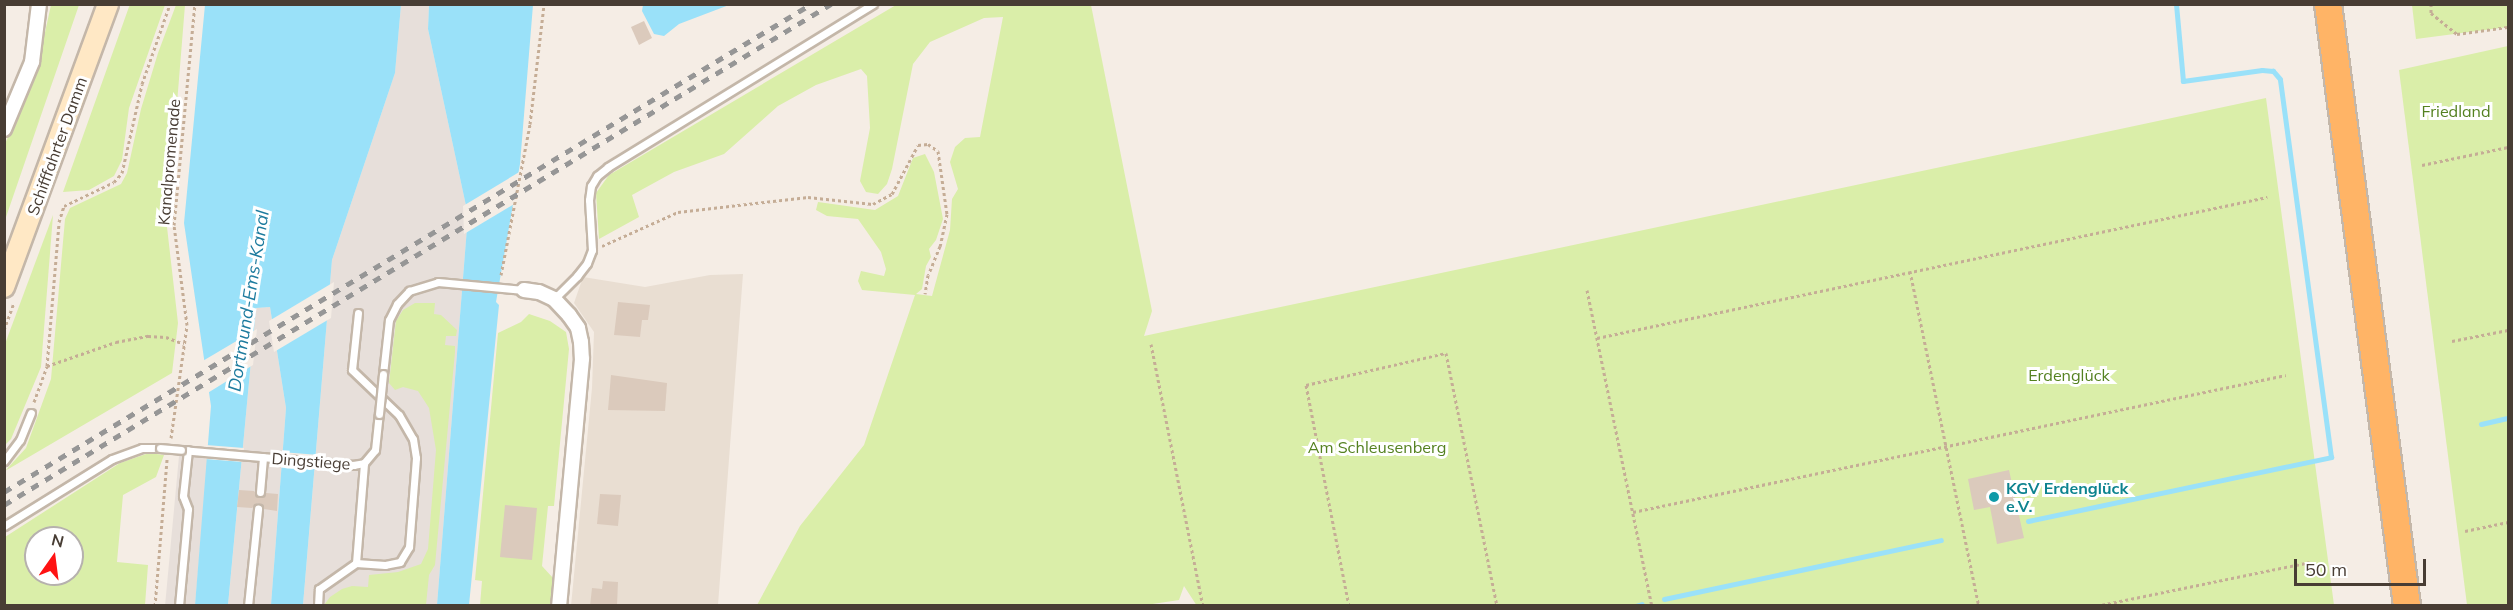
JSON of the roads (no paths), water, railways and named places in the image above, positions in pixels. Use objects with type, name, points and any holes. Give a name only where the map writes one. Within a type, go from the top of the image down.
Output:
[{"type":"highway","points":[[2328,4],[2407,606]]},
{"type":"main road","name":"Schifffahrter Damm","points":[[4,286],[108,4]]},
{"type":"street","points":[[4,129],[32,62],[39,4]]},
{"type":"street","points":[[524,290],[539,292],[554,299],[578,328],[582,359],[559,606]]},
{"type":"lane","points":[[554,299],[577,276],[587,263],[592,250],[588,200],[591,186],[597,176],[608,167],[873,4]]},
{"type":"lane","name":"Dingstiege","points":[[4,526],[112,459],[142,448],[353,465],[364,462],[375,450],[389,320],[397,304],[409,291],[438,282],[524,290]]},
{"type":"lane","points":[[318,606],[319,589],[356,563],[385,565],[400,562],[410,548],[416,458],[413,439],[405,423],[371,386],[352,370],[358,313]]},
{"type":"lane","points":[[4,461],[20,440],[31,413]]},
{"type":"lane","points":[[179,606],[188,509],[183,496],[184,450]]},
{"type":"lane","points":[[260,492],[263,458]]},
{"type":"lane","points":[[356,563],[364,462]]},
{"type":"lane","points":[[248,606],[258,509]]},
{"type":"water","points":[[643,4],[729,5],[679,24],[664,36],[654,34],[642,11]]},
{"type":"water","name":"Dortmund-Ems-Kanal","points":[[205,5],[401,5],[395,73],[332,260],[303,605],[271,605],[286,408],[270,307],[256,308],[228,605],[195,605],[211,406],[184,223]]},
{"type":"water","points":[[429,5],[533,5],[520,164],[496,302],[499,305],[469,605],[437,605],[468,215],[428,29]]},
{"type":"waterway","points":[[2028,521],[2331,457],[2280,79],[2273,71],[2262,70],[2183,81],[2176,4]]},
{"type":"waterway","points":[[2481,424],[2508,418]]},
{"type":"waterway","points":[[1664,599],[1941,540]]},
{"type":"waterway","points":[[1636,606],[1642,604]]},
{"type":"railway","points":[[4,492],[811,4]]},
{"type":"railway","points":[[4,505],[831,4]]},
{"type":"place","name":"KGV Erdenglück e.V.","points":[[1994,497]]},
{"type":"park label","name":"Friedland","points":[[2456,111]]},
{"type":"park label","name":"Erdenglück","points":[[2069,375]]},
{"type":"park label","name":"Am Schleusenberg","points":[[1377,447]]}]
